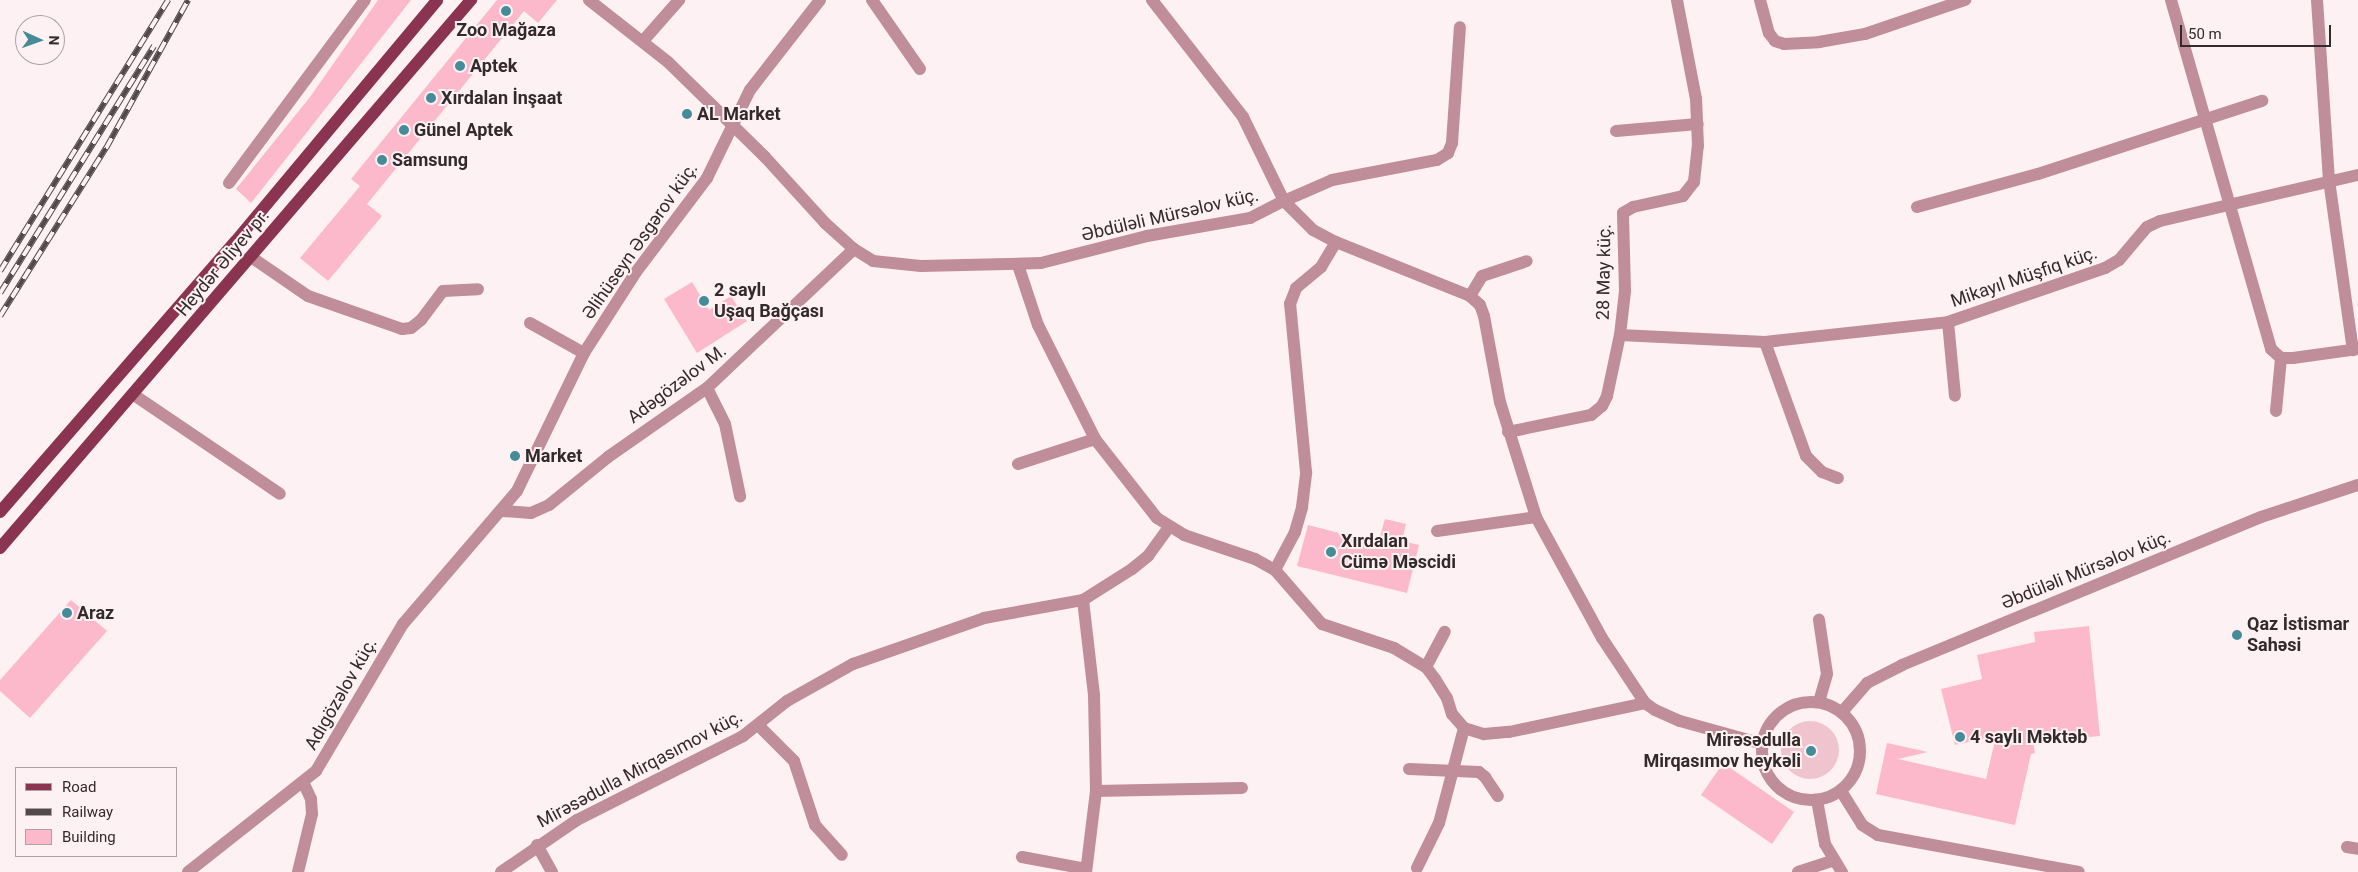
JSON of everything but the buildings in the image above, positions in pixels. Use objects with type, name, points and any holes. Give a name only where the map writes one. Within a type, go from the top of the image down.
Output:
[{"type":"main road","name":"Heydər Əliyev pr.","points":[[0,512],[210,271],[438,0]]},
{"type":"main road","name":"Heydər Əliyev pr.","points":[[0,548],[134,395],[471,0]]},
{"type":"street","points":[[230,183],[365,0]]},
{"type":"street","name":"Əbdüləli Mürsəlov küç.","points":[[589,0],[643,41],[733,124],[854,250],[873,261],[889,265],[1018,266],[1074,256],[1147,236],[1250,218],[1284,201],[1313,230],[1336,242],[1470,296]]},
{"type":"street","points":[[643,41],[679,0]]},
{"type":"street","name":"Əlihüseyn Əsgərov küç.","points":[[503,510],[533,463],[584,353],[636,272],[703,184],[750,90],[771,60],[820,0]]},
{"type":"street","points":[[872,0],[920,69]]},
{"type":"street","points":[[1152,0],[1242,117],[1284,201],[1332,180],[1437,160],[1448,153],[1452,143],[1460,27]]},
{"type":"street","name":"28 May küç.","points":[[1508,432],[1591,415],[1602,406],[1607,396],[1620,335],[1625,291],[1623,213],[1633,207],[1683,196],[1690,191],[1694,182],[1698,124],[1685,28],[1677,0]]},
{"type":"street","points":[[1760,0],[1769,33],[1776,41],[1784,44],[1820,42],[1865,34],[1965,0]]},
{"type":"street","points":[[2171,0],[2271,349],[2280,358],[2276,411]]},
{"type":"street","points":[[2280,358],[2356,350],[2329,180],[2317,0]]},
{"type":"street","points":[[1917,207],[2038,174],[2262,101]]},
{"type":"street","points":[[1616,131],[1698,124]]},
{"type":"street","name":"Mikayıl Müşfiq küç.","points":[[1620,335],[1765,342],[1948,322],[2105,268],[2119,260],[2147,227],[2230,203],[2358,175]]},
{"type":"street","points":[[1276,570],[1295,532],[1302,507],[1306,472],[1290,304],[1296,288],[1321,267],[1336,242]]},
{"type":"street","name":"Adəgözəlov M.","points":[[503,510],[531,513],[549,505],[608,457],[707,388],[854,250]]},
{"type":"street","points":[[251,257],[308,296],[402,330],[411,328],[421,320],[443,291],[478,289]]},
{"type":"street","points":[[1527,261],[1482,276],[1470,296],[1480,305],[1484,316],[1492,370],[1508,432],[1536,517],[1582,605],[1645,703],[1680,721],[1763,744]]},
{"type":"street","points":[[1018,266],[1038,325],[1095,439],[1140,500],[1168,528],[1255,559],[1276,570],[1322,624],[1394,648],[1426,667],[1447,698],[1452,714],[1464,728],[1484,734],[1509,732],[1645,703]]},
{"type":"street","points":[[1948,322],[1955,396]]},
{"type":"street","points":[[530,323],[584,353]]},
{"type":"street","points":[[1765,342],[1806,456],[1822,472],[1838,478]]},
{"type":"street","points":[[707,388],[725,424],[740,496]]},
{"type":"street","points":[[134,395],[280,494]]},
{"type":"street","points":[[1018,464],[1095,439]]},
{"type":"street","name":"Əbdüləli Mürsəlov küç.","points":[[1842,712],[1867,683],[1902,665],[2261,518],[2358,485]]},
{"type":"street","name":"Adıgözəlov küç.","points":[[188,872],[304,784],[328,754],[368,678],[403,624],[503,510]]},
{"type":"street","points":[[1436,531],[1536,517]]},
{"type":"street","name":"Mirəsədulla Mirqasımov küç.","points":[[501,872],[536,845],[603,805],[730,743],[758,725],[816,682],[884,652],[984,618],[1083,600],[1132,569],[1148,556],[1168,528]]},
{"type":"street","points":[[1022,858],[1086,870],[1096,791],[1093,685],[1083,600]]},
{"type":"street","points":[[1819,702],[1827,674],[1820,620]]},
{"type":"street","points":[[1426,667],[1445,632]]},
{"type":"street","points":[[1819,702],[1842,712],[1857,733],[1860,746],[1856,771],[1841,791],[1817,800],[1792,796],[1781,790],[1766,769],[1763,744],[1766,731],[1782,711],[1800,704],[1819,702]]},
{"type":"street","points":[[758,725],[794,761],[815,825],[842,855]]},
{"type":"street","points":[[1417,868],[1439,823],[1455,771],[1459,736],[1464,728]]},
{"type":"street","points":[[1409,769],[1472,771],[1486,777],[1498,796]]},
{"type":"street","points":[[298,872],[312,814],[311,799],[304,784]]},
{"type":"street","points":[[1096,791],[1242,788]]},
{"type":"street","points":[[1841,791],[1862,825],[1878,835],[2079,872]]},
{"type":"street","points":[[1817,800],[1821,830],[1834,860],[1842,872]]},
{"type":"street","points":[[536,845],[552,872]]},
{"type":"street","points":[[1798,872],[1834,860]]},
{"type":"shaded area","points":[[1804,721],[1816,721],[1831,729],[1839,744],[1839,756],[1831,771],[1816,779],[1804,779],[1789,771],[1781,756],[1781,744],[1789,729]]},
{"type":"railway","points":[[0,271],[168,0]]},
{"type":"railway","points":[[0,316],[106,148],[188,0]]},
{"type":"railway","points":[[0,293],[154,46]]},
{"type":"place","name":"Zoo Mağaza","points":[[506,11]]},
{"type":"place","name":"Aptek","points":[[460,66]]},
{"type":"place","name":"Xırdalan İnşaat","points":[[431,98]]},
{"type":"place","name":"AL Market","points":[[687,114]]},
{"type":"place","name":"Günel Aptek","points":[[404,130]]},
{"type":"place","name":"Samsung","points":[[382,160]]},
{"type":"place","name":"2 saylı Uşaq Bağçası","points":[[704,301]]},
{"type":"place","name":"Market","points":[[515,456]]},
{"type":"place","name":"Xırdalan Cümə Məscidi","points":[[1331,552]]},
{"type":"place","name":"Araz","points":[[67,613]]},
{"type":"place","name":"Qaz İstismar Sahəsi","points":[[2237,635]]},
{"type":"place","name":"4 saylı Məktəb","points":[[1960,737]]},
{"type":"place","name":"Mirəsədulla Mirqasımov heykəli","points":[[1811,751]]}]
